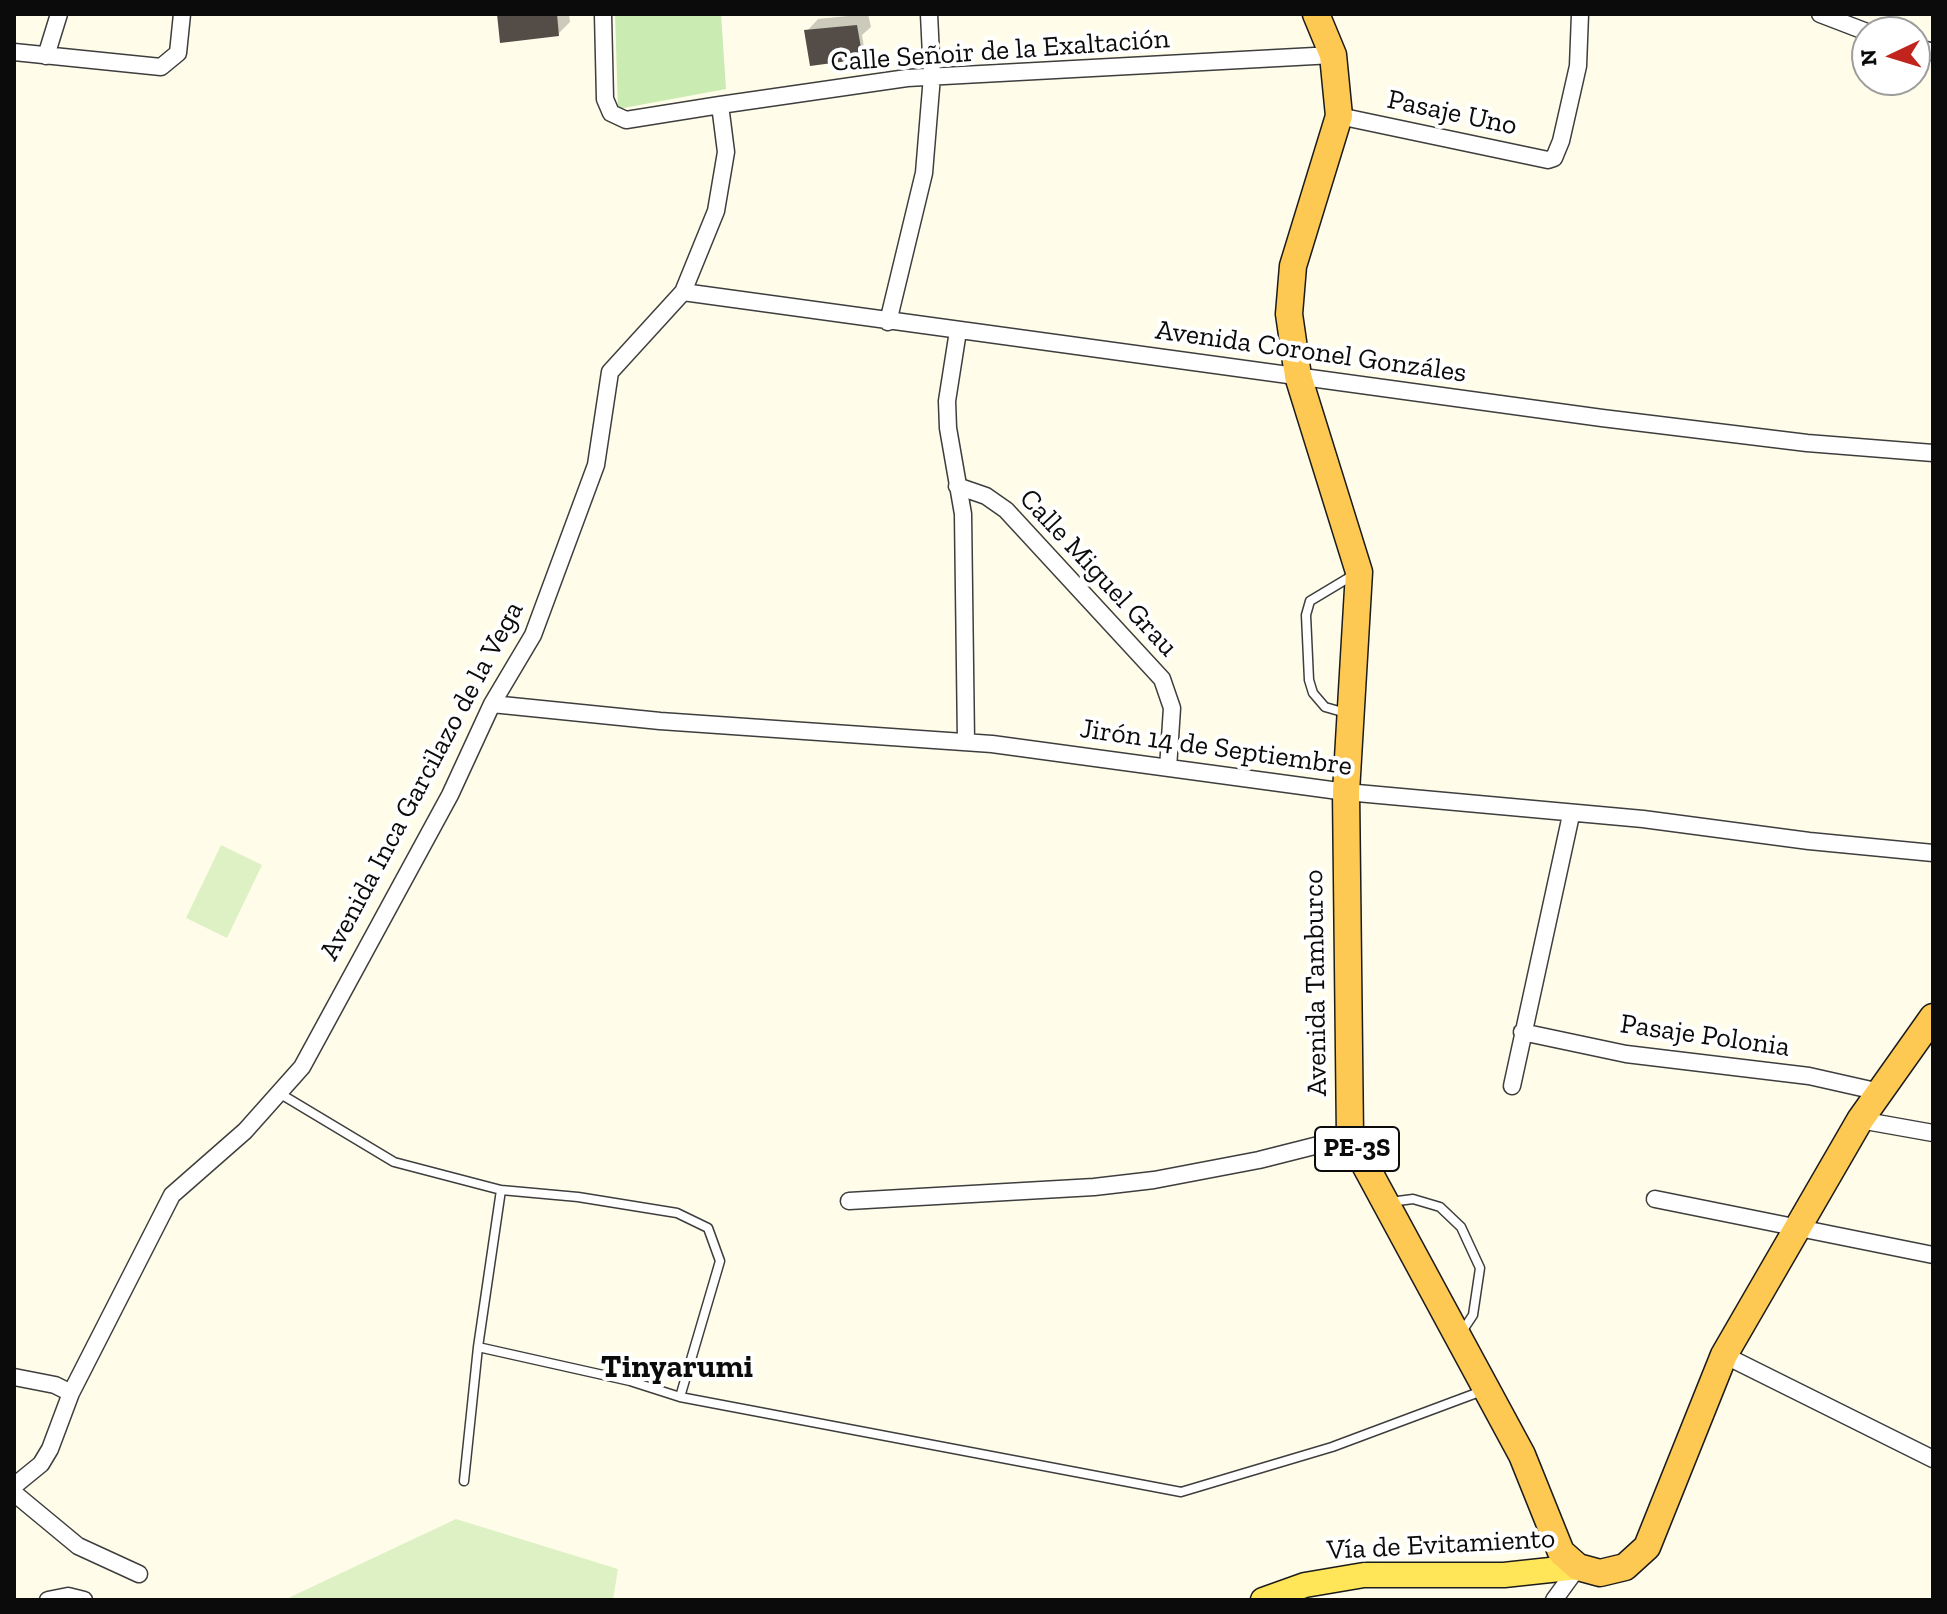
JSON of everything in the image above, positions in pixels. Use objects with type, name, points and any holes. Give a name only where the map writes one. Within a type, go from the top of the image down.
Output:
[{"type":"highway","name":"Avenida Tamburco","points":[[1316,14],[1333,55],[1339,116],[1293,266],[1289,314],[1298,376],[1359,572],[1346,792],[1350,1137],[1522,1455],[1561,1552],[1578,1567]]},
{"type":"highway","points":[[1578,1567],[1600,1573],[1625,1567],[1647,1547],[1724,1355],[1860,1120],[1933,1017]]},
{"type":"main road","name":"Vía de Evitamiento","points":[[1263,1600],[1305,1585],[1364,1575],[1504,1575],[1578,1567]]},
{"type":"street","points":[[46,56],[59,14]]},
{"type":"street","points":[[14,52],[161,67],[178,53],[182,14]]},
{"type":"street","points":[[603,14],[605,99],[611,113],[626,120],[720,105]]},
{"type":"street","points":[[888,322],[924,173],[932,76],[929,14]]},
{"type":"street","name":"Pasaje Uno","points":[[1339,116],[1540,159],[1554,158],[1561,141],[1578,66],[1580,14]]},
{"type":"street","points":[[1820,14],[1851,26]]},
{"type":"street","name":"Calle Señoir de la Exaltación","points":[[720,105],[932,76],[1333,55]]},
{"type":"street","name":"Avenida Inca Garcilazo de la Vega","points":[[14,1486],[41,1464],[50,1449],[71,1393],[172,1195],[245,1131],[302,1067],[450,795],[492,704],[533,635],[596,465],[610,372],[683,292],[716,211],[726,152],[720,105]]},
{"type":"street","name":"Avenida Coronel Gonzáles","points":[[683,292],[1618,420],[1933,453]]},
{"type":"street","points":[[958,331],[947,401],[965,563],[966,742]]},
{"type":"street","name":"Calle Miguel Grau","points":[[957,486],[986,496],[1006,510],[1162,679],[1172,708],[1168,768]]},
{"type":"street","name":"Jirón 14 de Septiembre","points":[[492,704],[660,721],[966,742],[1346,792],[1571,815],[1643,819],[1809,841],[1933,853]]},
{"type":"street","points":[[1512,1086],[1571,815]]},
{"type":"street","name":"Pasaje Polonia","points":[[1522,1032],[1626,1054],[1809,1076],[1880,1092]]},
{"type":"street","points":[[1860,1120],[1933,1133]]},
{"type":"street","points":[[849,1201],[1094,1187],[1154,1180],[1259,1160],[1350,1137]]},
{"type":"street","points":[[1655,1199],[1933,1255]]},
{"type":"street","points":[[1724,1355],[1933,1459]]},
{"type":"street","points":[[14,1377],[55,1385],[71,1393]]},
{"type":"street","points":[[14,1493],[78,1546],[139,1574]]},
{"type":"street","points":[[1554,1600],[1578,1567]]},
{"type":"street","points":[[48,1600],[68,1596],[84,1600]]},
{"type":"lane","points":[[1351,715],[1325,707],[1313,693],[1309,680],[1306,615],[1310,601],[1322,591],[1359,572]]},
{"type":"lane","points":[[279,1093],[394,1162],[501,1190],[578,1197],[677,1213],[708,1228],[720,1261],[680,1397]]},
{"type":"lane","points":[[464,1481],[478,1347],[501,1190]]},
{"type":"lane","points":[[1385,1202],[1413,1199],[1440,1207],[1461,1227],[1480,1268],[1473,1315],[1458,1337]]},
{"type":"lane","points":[[478,1347],[630,1381],[680,1397],[1181,1492],[1332,1447],[1486,1390]]},
{"type":"green space","points":[[615,14],[721,14],[726,89],[618,109]]},
{"type":"green space","points":[[221,845],[262,865],[227,938],[186,918]]},
{"type":"green space","points":[[456,1519],[618,1569],[613,1600],[284,1600]]},
{"type":"building","points":[[497,14],[557,14],[559,36],[500,43]]},
{"type":"building","points":[[857,25],[863,59],[810,66],[804,30]]},
{"type":"district","name":"Tinyarumi","points":[[677,1368]]}]
